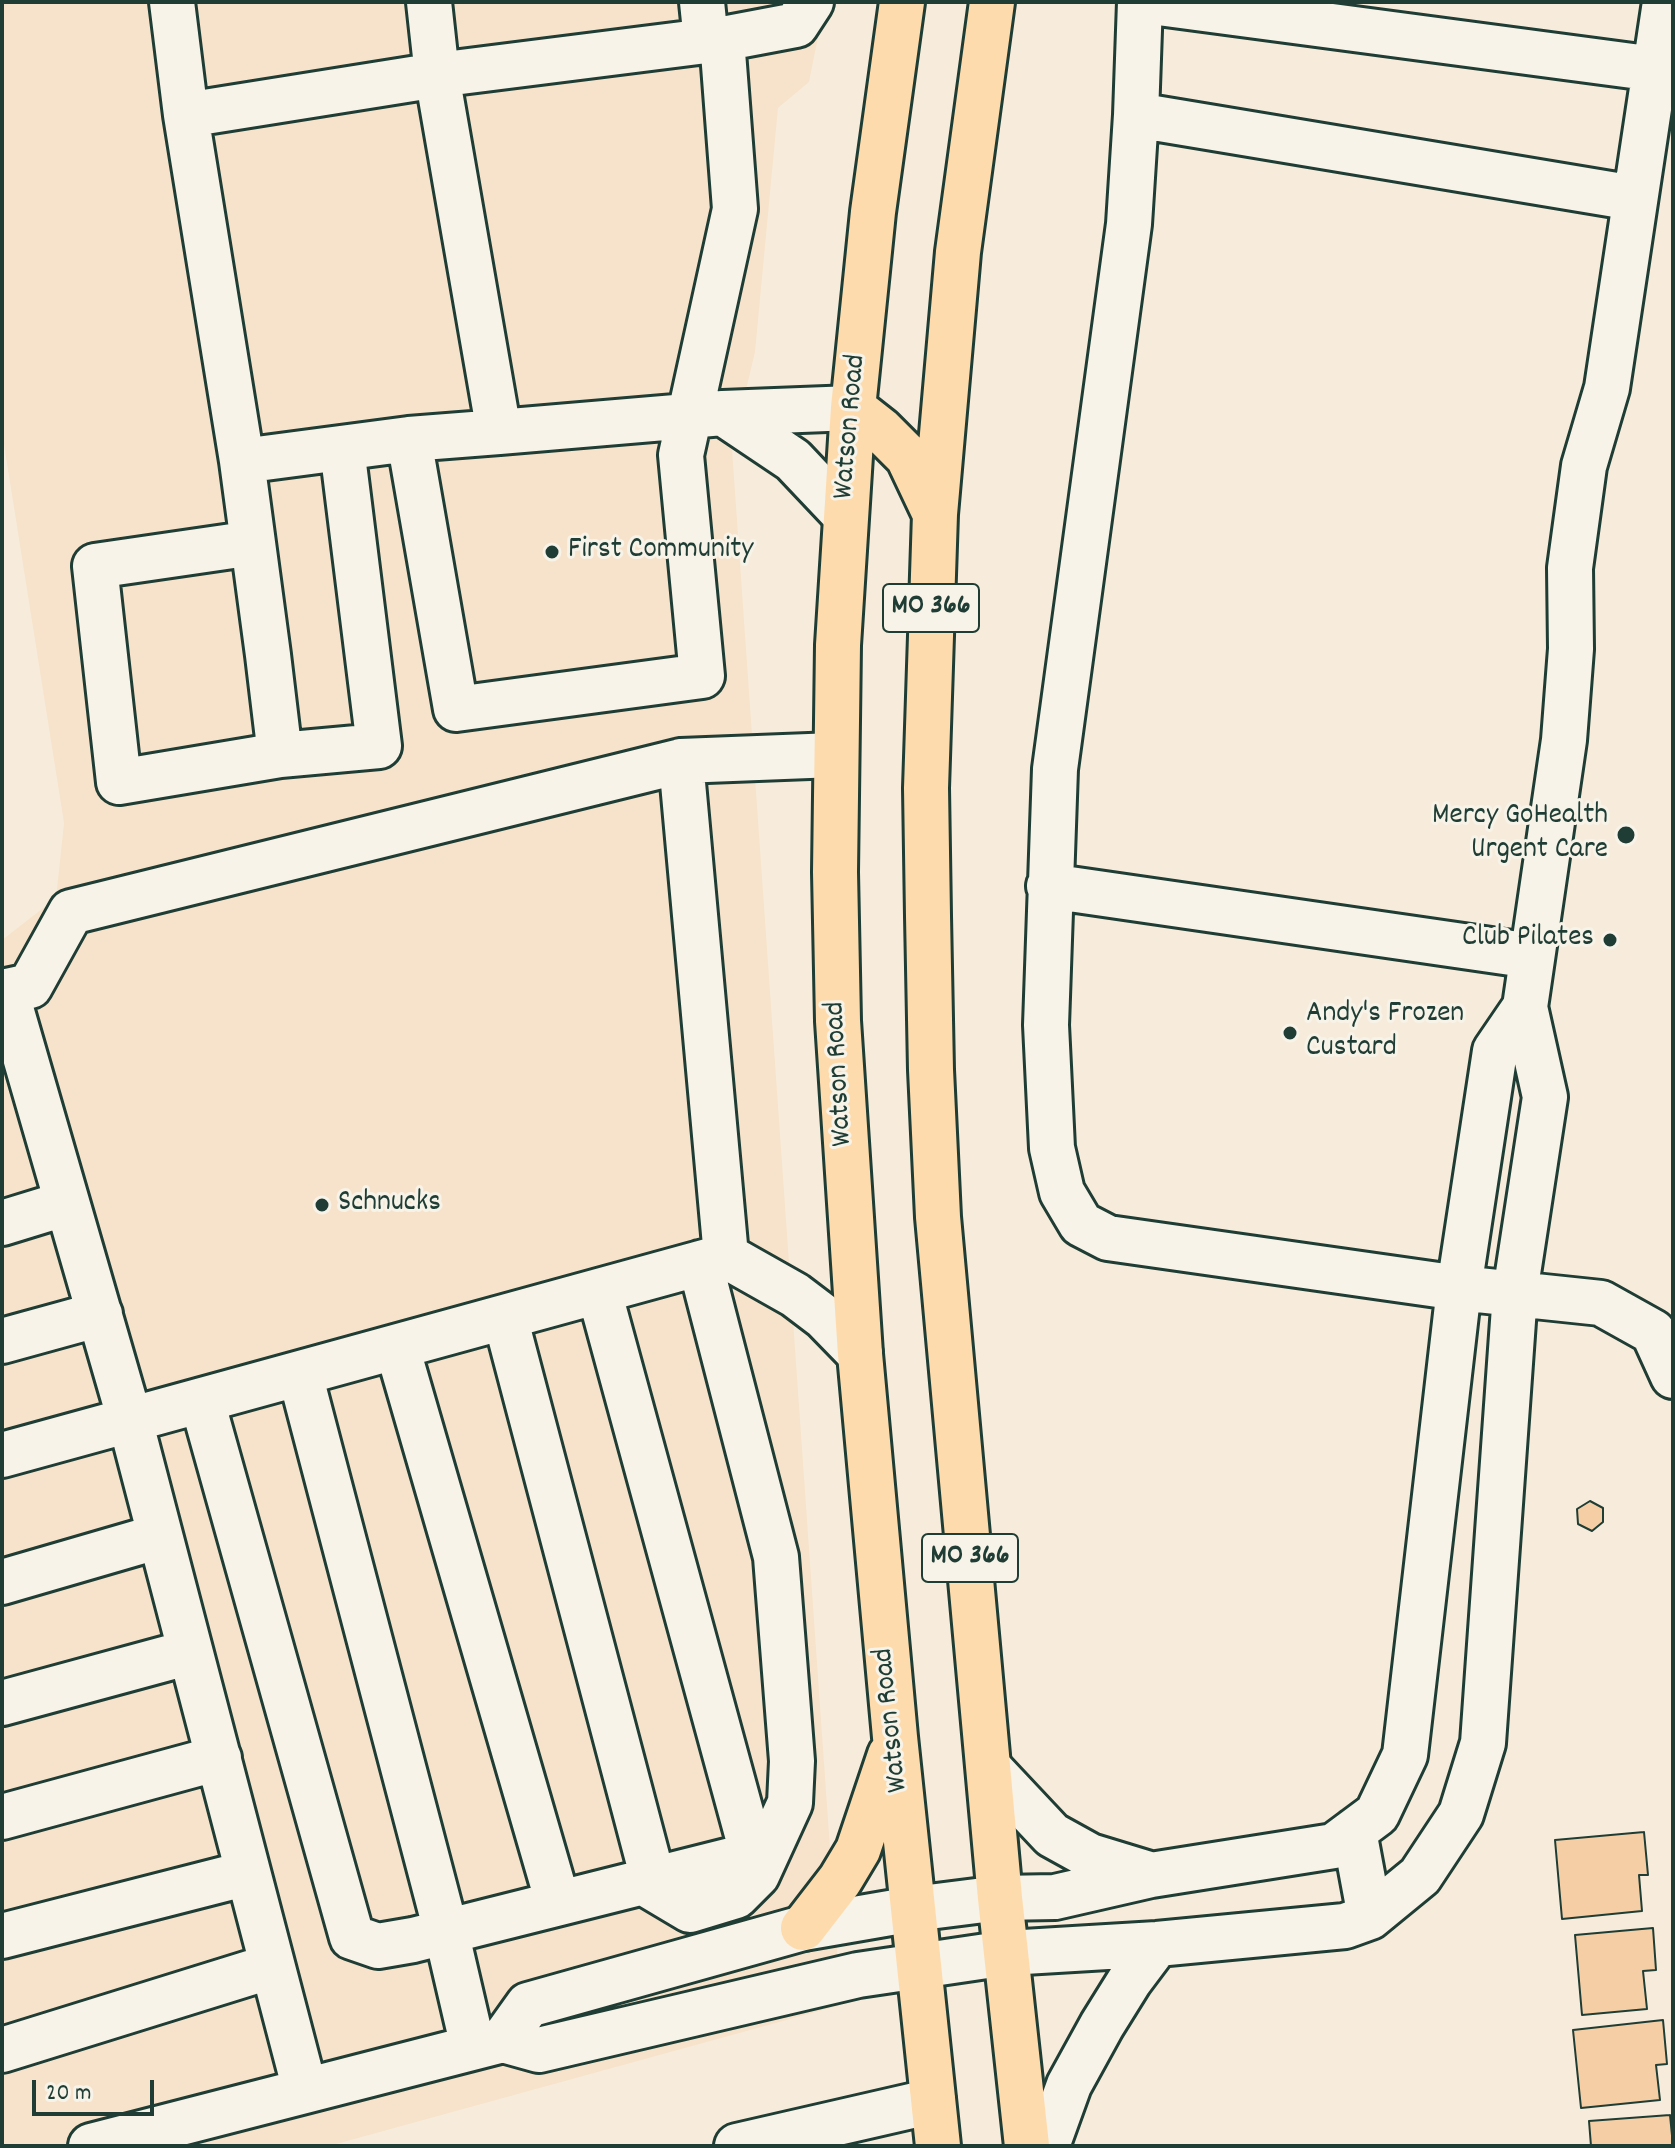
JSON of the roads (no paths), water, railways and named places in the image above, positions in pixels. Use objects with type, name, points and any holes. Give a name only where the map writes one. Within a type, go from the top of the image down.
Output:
[{"type":"main road","name":"Watson Road","points":[[902,2],[873,212],[845,515],[835,755],[838,1021],[860,1354],[895,1737],[938,2146]]},
{"type":"main road","name":"MO 366","points":[[992,2],[958,252],[935,514],[926,788],[931,1070],[938,1217],[1000,1898],[1027,2146]]},
{"type":"main road","points":[[853,408],[908,457],[935,514]]},
{"type":"main road","points":[[803,1928],[840,1880],[858,1850],[895,1737]]},
{"type":"street","points":[[172,2],[186,115],[242,461],[280,755]]},
{"type":"street","points":[[429,2],[437,75],[499,432]]},
{"type":"street","points":[[186,115],[710,27],[796,25],[811,2]]},
{"type":"street","points":[[1140,2],[1129,224],[1055,769],[1046,1025],[1052,1148],[1062,1192],[1081,1224],[1108,1238],[1459,1288],[1601,1303],[1653,1332],[1673,1376]]},
{"type":"street","points":[[1151,2],[1655,69]]},
{"type":"street","points":[[91,2146],[488,2044],[539,2050],[858,1975],[1007,1953],[1157,1944],[1345,1926],[1370,1917],[1420,1876],[1461,1814],[1483,1743],[1515,1293],[1545,1097],[1525,1007],[1564,740],[1571,649],[1570,568],[1584,466],[1607,388],[1665,2]]},
{"type":"street","points":[[409,439],[456,709],[702,676],[681,455],[707,416],[735,209],[710,27]]},
{"type":"street","points":[[1136,115],[1634,198]]},
{"type":"street","points":[[242,461],[409,439],[853,408]]},
{"type":"street","points":[[707,416],[793,460],[845,515]]},
{"type":"street","points":[[253,543],[95,566],[119,782],[280,755],[379,746],[342,448]]},
{"type":"street","points":[[305,2090],[100,1314],[67,1203],[20,1108],[4,991],[30,986],[71,912],[681,761],[835,755]]},
{"type":"street","points":[[681,761],[713,1260],[776,1557],[792,1761],[790,1803],[762,1843]]},
{"type":"street","points":[[1049,886],[1532,956]]},
{"type":"street","points":[[488,2044],[528,2005],[803,1928],[1000,1898],[1055,1897],[1151,1875],[1334,1846],[1377,1814],[1405,1755],[1459,1288],[1495,1051],[1525,1007]]},
{"type":"street","points":[[2,1223],[67,1203]]},
{"type":"street","points":[[2,1455],[713,1260],[795,1295],[824,1317],[860,1354]]},
{"type":"street","points":[[505,1317],[648,1881],[690,1910],[736,1896],[757,1875],[762,1843],[599,1291]]},
{"type":"street","points":[[2,1341],[100,1314]]},
{"type":"street","points":[[397,1347],[558,1903]]},
{"type":"street","points":[[300,1374],[446,1931],[488,2044]]},
{"type":"street","points":[[202,1401],[352,1937],[378,1946],[648,1881]]},
{"type":"street","points":[[2,1582],[160,1536]]},
{"type":"street","points":[[2,1703],[190,1652]]},
{"type":"street","points":[[2,1817],[219,1758]]},
{"type":"street","points":[[990,1769],[1052,1835],[1090,1856],[1151,1875]]},
{"type":"street","points":[[1354,1831],[1370,1917]]},
{"type":"street","points":[[2,1936],[248,1873]]},
{"type":"street","points":[[1047,2146],[1069,2085],[1130,1980],[1157,1944]]},
{"type":"street","points":[[2,2050],[272,1966]]},
{"type":"street","points":[[737,2146],[810,2138],[933,2101]]},
{"type":"place","name":"First Community","points":[[552,552]]},
{"type":"place","name":"Mercy GoHealth Urgent Care","points":[[1626,835]]},
{"type":"place","name":"Club Pilates","points":[[1610,940]]},
{"type":"place","name":"Andy's Frozen Custard","points":[[1290,1033]]},
{"type":"place","name":"Schnucks","points":[[322,1205]]}]
